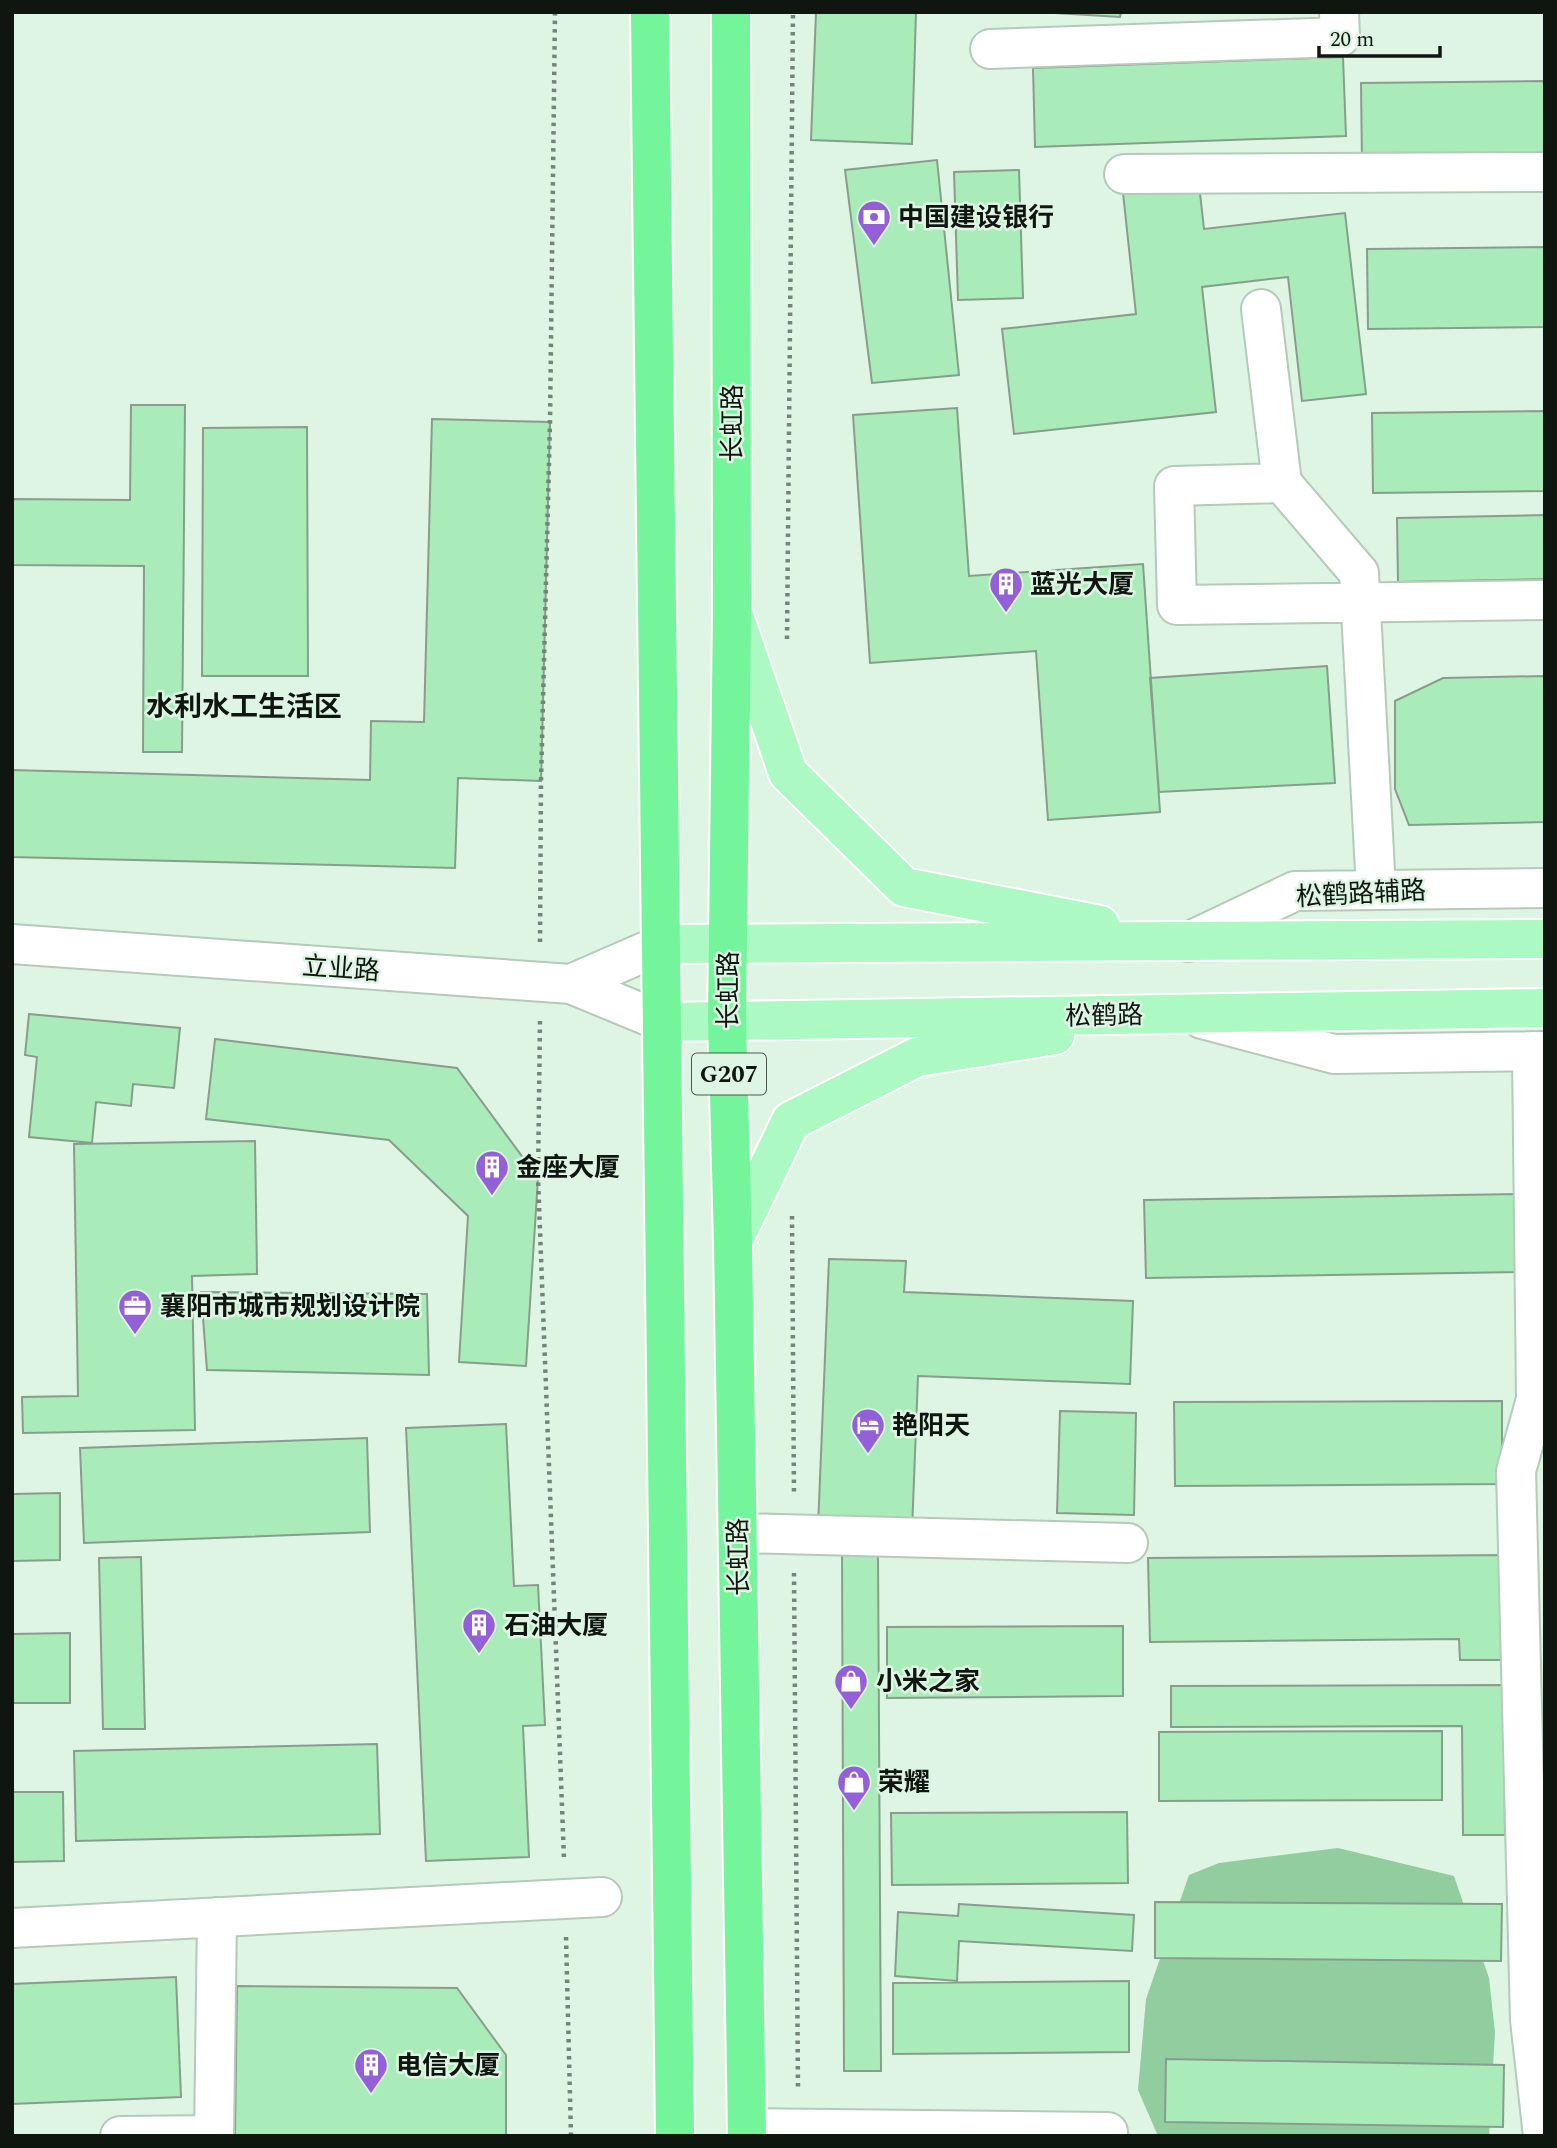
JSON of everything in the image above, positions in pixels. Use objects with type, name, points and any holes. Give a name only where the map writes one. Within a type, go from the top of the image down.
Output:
[{"type":"highway","name":"G207","points":[[650,12],[663,818],[675,2136]]},
{"type":"highway","name":"长虹路","points":[[731,12],[732,611],[727,1021],[747,2132]]},
{"type":"main road","points":[[732,611],[788,773],[904,887],[1188,942]]},
{"type":"main road","points":[[663,944],[1545,939]]},
{"type":"main road","name":"松鹤路","points":[[663,1021],[1545,1008]]},
{"type":"main road","points":[[733,1241],[791,1121],[814,1109],[917,1058],[1183,1014]]},
{"type":"street","points":[[990,49],[1340,37],[1339,12]]},
{"type":"street","points":[[1124,174],[1545,173]]},
{"type":"street","points":[[1261,309],[1282,483],[1359,573],[1376,890]]},
{"type":"street","points":[[1282,483],[1174,486],[1177,605],[1545,600]]},
{"type":"street","name":"松鹤路辅路","points":[[1188,942],[1295,891],[1545,888]]},
{"type":"street","name":"立业路","points":[[12,944],[555,983],[663,1021]]},
{"type":"street","points":[[555,983],[663,944]]},
{"type":"street","points":[[1183,1014],[1334,1054],[1538,1051],[1536,1399],[1516,1471],[1531,2020],[1543,2136]]},
{"type":"street","points":[[738,1533],[1128,1543]]},
{"type":"street","points":[[12,1928],[583,1898]]},
{"type":"street","points":[[120,2136],[214,2136],[217,1917]]},
{"type":"street","points":[[747,2132],[798,2128],[1108,2132],[1108,2136]]},
{"type":"path","points":[[555,12],[550,422],[541,781],[555,983],[538,1178],[583,1898],[571,2136]]},
{"type":"path","points":[[787,640],[793,12]]},
{"type":"path","points":[[792,1203],[798,2128]]},
{"type":"green space","points":[[1338,1848],[1454,1876],[1489,1978],[1495,2032],[1489,2136],[1158,2136],[1138,2090],[1146,1999],[1189,1875],[1219,1863]]},
{"type":"building","points":[[816,12],[916,12],[912,144],[811,140]]},
{"type":"building","points":[[1038,12],[1121,12],[1120,17]]},
{"type":"building","points":[[1343,57],[1346,136],[1035,147],[1033,68]]},
{"type":"building","points":[[1545,81],[1545,161],[1362,163],[1361,83]]},
{"type":"building","points":[[937,160],[959,375],[872,383],[845,170]]},
{"type":"building","points":[[1019,170],[1023,298],[958,300],[954,172]]},
{"type":"building","points":[[1199,184],[1204,229],[1345,213],[1366,394],[1302,401],[1288,277],[1202,287],[1216,412],[1014,434],[1002,329],[1136,314],[1123,193]]},
{"type":"building","points":[[1545,247],[1545,327],[1368,329],[1367,249]]},
{"type":"building","points":[[131,405],[185,405],[182,752],[143,752],[144,566],[12,565],[12,499],[130,500]]},
{"type":"building","name":"蓝光大厦","points":[[957,408],[969,576],[1143,564],[1160,812],[1048,820],[1036,651],[870,663],[853,415]]},
{"type":"building","points":[[1545,411],[1545,491],[1373,493],[1372,413]]},
{"type":"building","points":[[432,419],[550,422],[541,781],[458,778],[455,868],[12,857],[12,770],[370,780],[371,721],[424,722]]},
{"type":"building","points":[[307,427],[308,676],[202,676],[203,428]]},
{"type":"building","points":[[1545,515],[1545,579],[1398,582],[1397,518]]},
{"type":"building","points":[[1327,666],[1335,783],[1159,792],[1150,678]]},
{"type":"building","points":[[1545,676],[1545,822],[1409,825],[1395,789],[1395,701],[1443,678]]},
{"type":"building","points":[[29,1014],[180,1028],[174,1088],[133,1084],[131,1106],[96,1102],[92,1143],[29,1137],[37,1057],[25,1055]]},
{"type":"building","name":"金座大厦","points":[[215,1039],[457,1068],[538,1178],[526,1366],[459,1362],[468,1216],[389,1140],[206,1119]]},
{"type":"building","name":"襄阳市城市规划设计院","points":[[255,1141],[257,1274],[192,1276],[195,1430],[23,1433],[22,1397],[78,1396],[74,1144]]},
{"type":"building","points":[[1518,1194],[1519,1272],[1146,1278],[1144,1200]]},
{"type":"building","name":"艳阳天","points":[[829,1259],[906,1261],[904,1292],[1133,1301],[1130,1384],[918,1376],[912,1531],[818,1527]]},
{"type":"building","points":[[201,1292],[427,1294],[429,1375],[207,1370]]},
{"type":"building","points":[[1502,1401],[1502,1484],[1175,1486],[1174,1402]]},
{"type":"building","points":[[1060,1411],[1136,1413],[1134,1515],[1057,1513]]},
{"type":"building","name":"石油大厦","points":[[506,1424],[514,1586],[538,1585],[545,1725],[523,1726],[529,1857],[426,1861],[406,1428]]},
{"type":"building","points":[[367,1438],[370,1532],[84,1543],[80,1448]]},
{"type":"building","points":[[60,1493],[60,1560],[12,1561],[12,1494]]},
{"type":"building","points":[[842,1554],[878,1554],[881,2071],[844,2071]]},
{"type":"building","points":[[1505,1555],[1506,1660],[1460,1660],[1459,1639],[1150,1642],[1148,1558]]},
{"type":"building","points":[[141,1557],[145,1729],[103,1729],[99,1558]]},
{"type":"building","points":[[1123,1626],[1123,1696],[887,1698],[887,1627]]},
{"type":"building","points":[[70,1633],[70,1703],[12,1703],[12,1634]]},
{"type":"building","points":[[1504,1685],[1505,1835],[1463,1835],[1462,1726],[1171,1727],[1171,1686]]},
{"type":"building","points":[[1442,1731],[1442,1800],[1159,1801],[1159,1732]]},
{"type":"building","points":[[377,1744],[380,1834],[76,1841],[74,1751]]},
{"type":"building","points":[[12,1792],[63,1792],[64,1861],[12,1862]]},
{"type":"building","points":[[1127,1812],[1128,1883],[892,1885],[891,1813]]},
{"type":"building","points":[[1155,1902],[1502,1904],[1501,1961],[1155,1958]]},
{"type":"building","points":[[959,1904],[1134,1915],[1132,1951],[959,1941],[957,1981],[895,1976],[898,1912],[958,1916]]},
{"type":"building","points":[[176,1977],[181,2097],[12,2104],[12,1984]]},
{"type":"building","points":[[1129,1981],[1129,2052],[893,2054],[893,1983]]},
{"type":"building","name":"电信大厦","points":[[237,1986],[457,1988],[506,2055],[506,2136],[235,2136]]},
{"type":"building","points":[[1166,2059],[1504,2065],[1503,2127],[1165,2122]]},
{"type":"place","name":"中国建设银行","points":[[874,247]]},
{"type":"place","name":"蓝光大厦","points":[[1006,614]]},
{"type":"place","name":"金座大厦","points":[[492,1197]]},
{"type":"place","name":"襄阳市城市规划设计院","points":[[135,1336]]},
{"type":"place","name":"艳阳天","points":[[868,1455]]},
{"type":"place","name":"石油大厦","points":[[479,1655]]},
{"type":"place","name":"小米之家","points":[[851,1711]]},
{"type":"place","name":"荣耀","points":[[854,1812]]},
{"type":"place","name":"电信大厦","points":[[371,2095]]},
{"type":"district","name":"水利水工生活区","points":[[244,706]]}]
